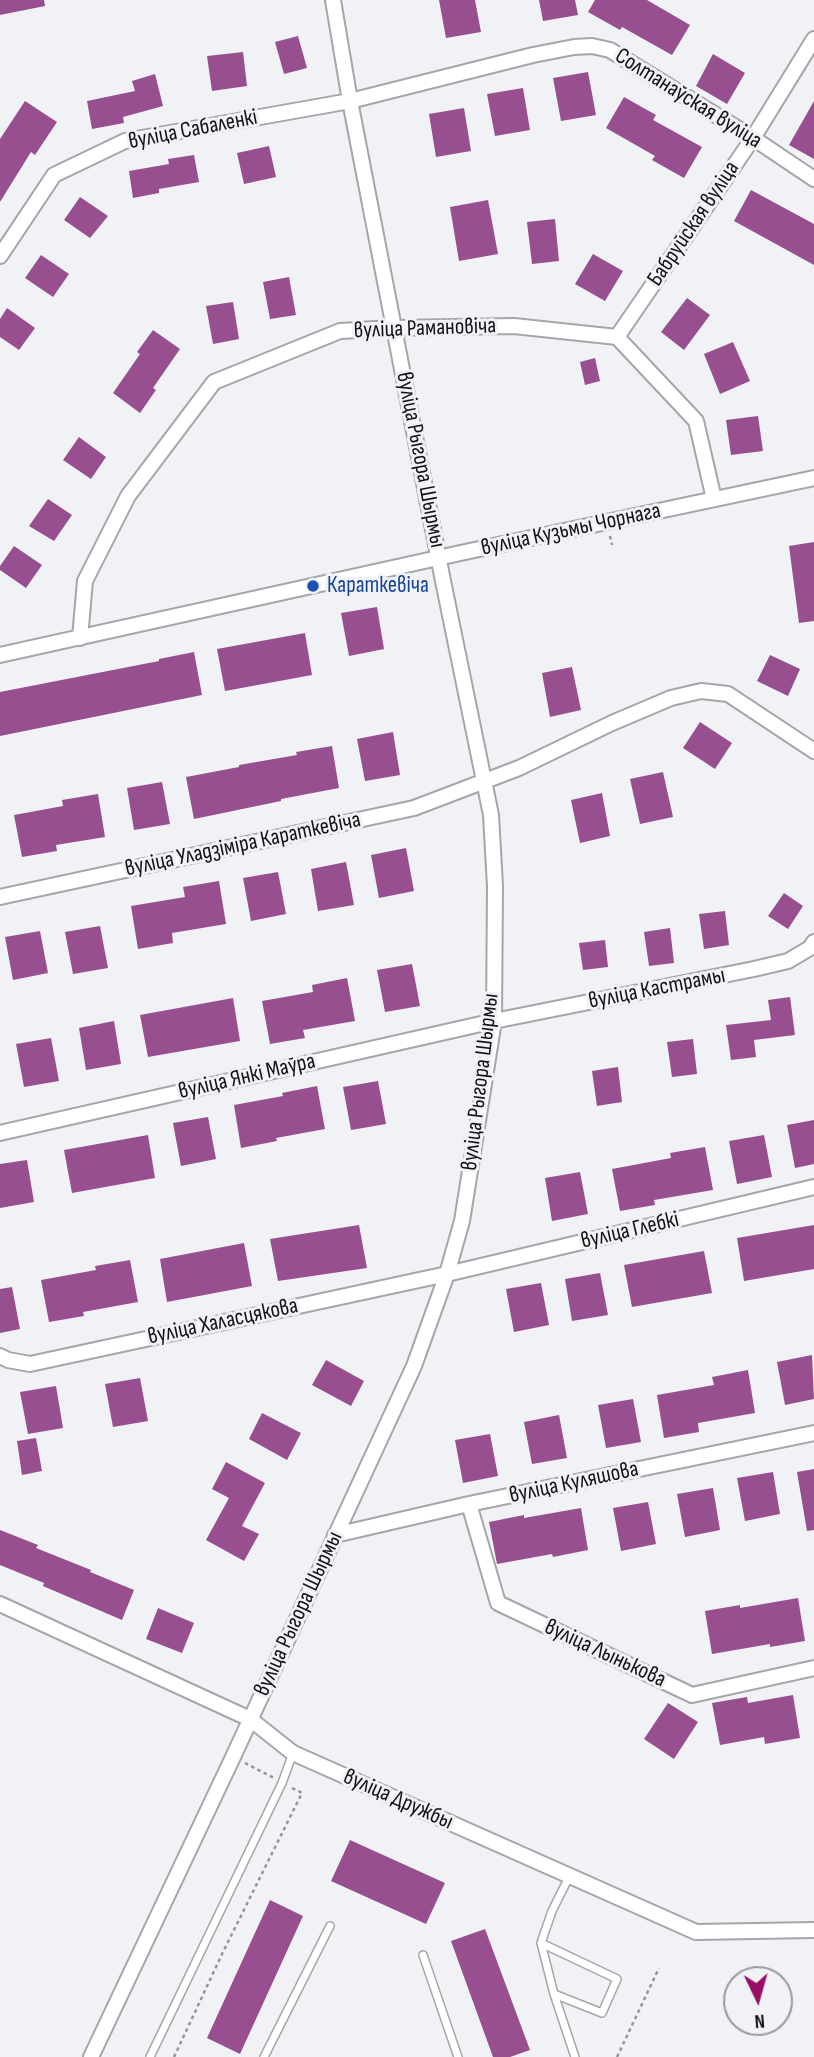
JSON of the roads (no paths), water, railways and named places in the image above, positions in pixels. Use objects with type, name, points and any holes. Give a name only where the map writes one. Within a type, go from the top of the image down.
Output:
[{"type":"street","name":"вуліца Рыгора Шырмы","points":[[91,2057],[414,1366],[447,1274],[462,1221],[494,1021],[495,886],[491,815],[350,100],[333,0]]},
{"type":"street","name":"Бабруйская вуліца","points":[[617,337],[752,138],[814,39]]},
{"type":"street","name":"Солтанаўская вуліца","points":[[350,100],[533,55],[592,46],[610,50],[814,179]]},
{"type":"street","name":"вуліца Сабаленкі","points":[[0,256],[54,175],[125,141],[350,100]]},
{"type":"street","name":"вуліца Рамановіча","points":[[80,638],[85,581],[128,496],[214,382],[341,331],[514,326],[617,337]]},
{"type":"street","points":[[617,337],[696,421],[714,499]]},
{"type":"street","name":"вуліца Кузьмы Чорнага","points":[[0,655],[814,478]]},
{"type":"street","points":[[484,782],[671,698],[701,691],[728,694],[814,751]]},
{"type":"street","name":"вуліца Уладзіміра Караткевіча","points":[[0,897],[414,808],[484,782]]},
{"type":"street","name":"вуліца Кастрамы","points":[[494,1021],[788,961],[810,948],[814,942]]},
{"type":"street","name":"вуліца Янкі Маўра","points":[[0,1133],[494,1021]]},
{"type":"street","name":"вуліца Глебкі","points":[[447,1274],[814,1187]]},
{"type":"street","name":"вуліца Халасцякова","points":[[0,1356],[30,1364],[447,1274]]},
{"type":"street","name":"вуліца Куляшова","points":[[335,1535],[469,1504],[814,1433]]},
{"type":"street","name":"вуліца Лынькова","points":[[469,1504],[498,1603],[692,1695],[814,1668]]},
{"type":"street","name":"вуліца Дружбы","points":[[0,1604],[250,1719],[293,1753],[696,1933],[814,1930]]},
{"type":"lane","points":[[150,2057],[282,1783],[293,1753]]},
{"type":"lane","points":[[569,1877],[552,1911],[541,1943],[554,1994],[575,2057]]},
{"type":"lane","points":[[264,2057],[330,1926]]},
{"type":"lane","points":[[541,1943],[617,1979],[602,2013],[554,1994]]},
{"type":"lane","points":[[423,1955],[458,2057]]},
{"type":"place","name":"Караткевіча","points":[[313,586]]}]
